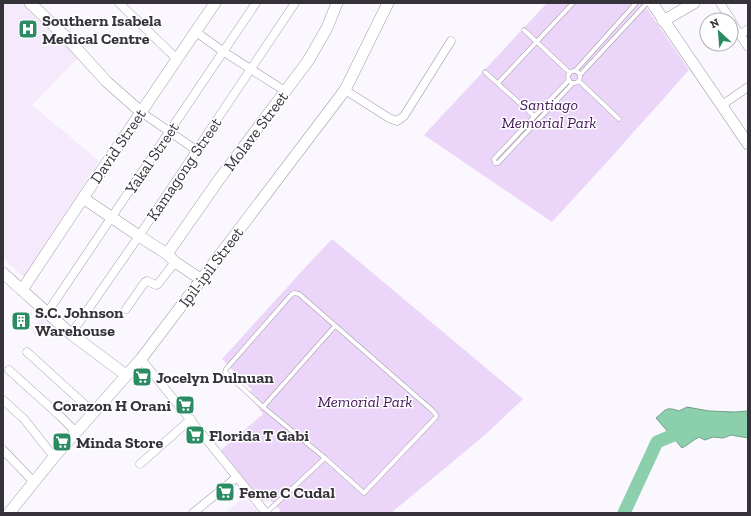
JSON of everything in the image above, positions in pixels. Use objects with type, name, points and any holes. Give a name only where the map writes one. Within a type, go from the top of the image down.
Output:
[{"type":"street","points":[[30,3],[66,37],[107,82],[141,112],[196,150]]},
{"type":"street","points":[[119,3],[177,59]]},
{"type":"street","name":"Yakal Street","points":[[47,313],[256,3]]},
{"type":"street","name":"Kamagong Street","points":[[71,334],[295,3]]},
{"type":"street","name":"Molave Street","points":[[167,254],[218,181],[308,61],[327,28],[336,3]]},
{"type":"street","name":"Ipil-ipil Street","points":[[9,513],[54,457],[77,433],[141,359],[346,90],[388,3]]},
{"type":"street","points":[[652,3],[748,144]]},
{"type":"street","points":[[664,21],[694,3]]},
{"type":"street","points":[[720,3],[726,12]]},
{"type":"street","name":"David Street","points":[[18,287],[83,198],[196,32],[212,5]]},
{"type":"street","points":[[748,29],[740,35],[748,47]]},
{"type":"street","points":[[196,32],[285,92]]},
{"type":"street","points":[[346,90],[397,121],[404,116],[451,41]]},
{"type":"street","points":[[722,105],[748,87]]},
{"type":"street","points":[[83,198],[167,254],[175,262],[202,280]]},
{"type":"street","points":[[126,309],[145,282],[147,281],[156,285],[158,284],[175,262]]},
{"type":"street","points":[[3,273],[71,334],[126,375]]},
{"type":"street","points":[[3,280],[18,287]]},
{"type":"street","points":[[27,352],[94,413]]},
{"type":"street","points":[[141,359],[266,513]]},
{"type":"street","points":[[9,370],[77,433]]},
{"type":"street","points":[[3,400],[24,419],[54,457]]},
{"type":"street","points":[[140,464],[191,419]]},
{"type":"street","points":[[3,450],[34,482]]},
{"type":"street","points":[[192,513],[237,477]]},
{"type":"lane","points":[[498,84],[573,3]]},
{"type":"lane","points":[[570,73],[575,71],[636,3]]},
{"type":"lane","points":[[579,81],[580,75],[647,3]]},
{"type":"lane","points":[[524,30],[570,73]]},
{"type":"lane","points":[[575,71],[580,75]]},
{"type":"lane","points":[[485,72],[534,116]]},
{"type":"lane","points":[[570,73],[569,80],[494,159],[495,163],[498,163],[573,83],[577,83],[579,81]]},
{"type":"lane","points":[[569,80],[573,83]]},
{"type":"lane","points":[[579,81],[619,119]]},
{"type":"lane","points":[[300,294],[335,326],[434,411],[436,415],[436,417],[364,493],[361,492],[325,458],[263,407],[227,374],[226,370],[291,295],[300,294]]},
{"type":"lane","points":[[263,407],[335,326]]},
{"type":"lane","points":[[266,513],[325,458]]},
{"type":"shaded area","points":[[3,3],[25,3],[80,56],[32,105],[99,161],[24,277],[3,258]]},
{"type":"shaded area","points":[[45,315],[53,325],[47,331],[42,329],[35,335],[30,329]]},
{"type":"shaded area","points":[[687,407],[709,411],[748,411],[748,438],[731,435],[723,438],[713,437],[705,440],[699,437],[682,448],[656,418],[668,409],[679,411]]},
{"type":"shaded area","points":[[244,497],[259,513],[225,513]]},
{"type":"green space","name":"Santiago Memorial Park","points":[[547,3],[643,3],[689,70],[552,222],[424,135]]},
{"type":"green space","name":"Memorial Park","points":[[332,239],[523,399],[486,434],[391,513],[279,513],[280,510],[270,500],[261,501],[221,450],[263,414],[248,394],[252,390],[222,359]]},
{"type":"waterway","points":[[624,513],[657,442],[688,429]]},
{"type":"place","name":"Southern Isabela Medical Centre","points":[[28,29]]},
{"type":"place","name":"S.C. Johnson Warehouse","points":[[21,321]]},
{"type":"place","name":"Jocelyn Dulnuan","points":[[142,377]]},
{"type":"place","name":"Corazon H Orani","points":[[185,405]]},
{"type":"place","name":"Florida T Gabi","points":[[195,435]]},
{"type":"place","name":"Minda Store","points":[[62,442]]},
{"type":"place","name":"Feme C Cudal","points":[[225,492]]}]
